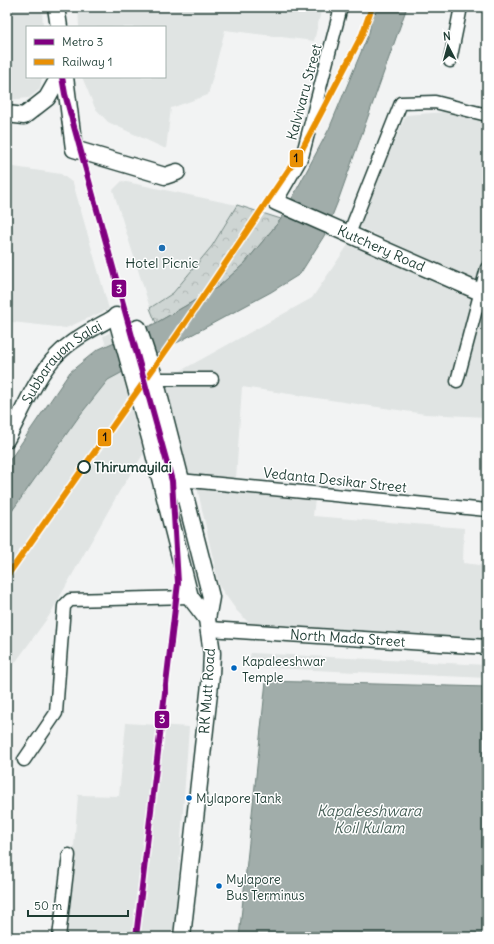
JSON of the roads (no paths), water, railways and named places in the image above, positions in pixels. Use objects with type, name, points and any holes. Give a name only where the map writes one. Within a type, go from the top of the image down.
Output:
[{"type":"main road","points":[[56,7],[58,26]]},
{"type":"main road","points":[[7,114],[24,116],[47,98],[58,78]]},
{"type":"main road","points":[[65,78],[74,149],[166,176],[177,172]]},
{"type":"main road","name":"Kutchery Road","points":[[281,205],[484,293]]},
{"type":"main road","points":[[116,316],[140,399],[190,597],[208,624]]},
{"type":"main road","points":[[138,328],[154,376],[211,597],[208,624]]},
{"type":"main road","name":"RK Mutt Road","points":[[182,937],[211,675],[212,653],[208,624]]},
{"type":"street","name":"Kalvivaru Street","points":[[281,205],[302,157],[341,7]]},
{"type":"street","points":[[450,61],[461,7]]},
{"type":"street","points":[[345,232],[401,103],[435,102],[487,115]]},
{"type":"street","points":[[457,381],[484,293],[487,268]]},
{"type":"street","name":"Subbarayan Salai","points":[[7,440],[48,365],[58,353],[73,342],[116,316]]},
{"type":"street","points":[[154,376],[212,378]]},
{"type":"street","name":"Vedanta Desikar Street","points":[[180,480],[487,510]]},
{"type":"street","points":[[24,760],[56,714],[64,606],[67,602],[70,600],[190,597]]},
{"type":"street","name":"North Mada Street","points":[[208,624],[487,647]]},
{"type":"street","points":[[60,937],[69,855]]},
{"type":"water","points":[[374,7],[407,7],[338,201],[324,236],[300,274],[271,292],[108,380],[80,415],[7,518],[7,464],[70,372],[97,350],[156,323],[218,287],[245,263],[281,219],[329,129],[369,33]]},
{"type":"water","name":"Kapaleeshwara Koil Kulam","points":[[266,681],[487,687],[487,937],[239,937]]},
{"type":"metro line","name":"3","points":[[62,78],[65,94],[172,481],[178,583],[136,937]]},
{"type":"rail line","name":"1","points":[[7,576],[177,335],[300,153],[362,35],[372,7]]},
{"type":"place","name":"Hotel Picnic","points":[[162,248]]},
{"type":"place","name":"Thirumayilai","points":[[84,467]]},
{"type":"place","name":"Kapaleeshwar Temple","points":[[234,668]]},
{"type":"place","name":"Mylapore Tank","points":[[189,798]]},
{"type":"place","name":"Mylapore Bus Terminus","points":[[219,886]]}]
